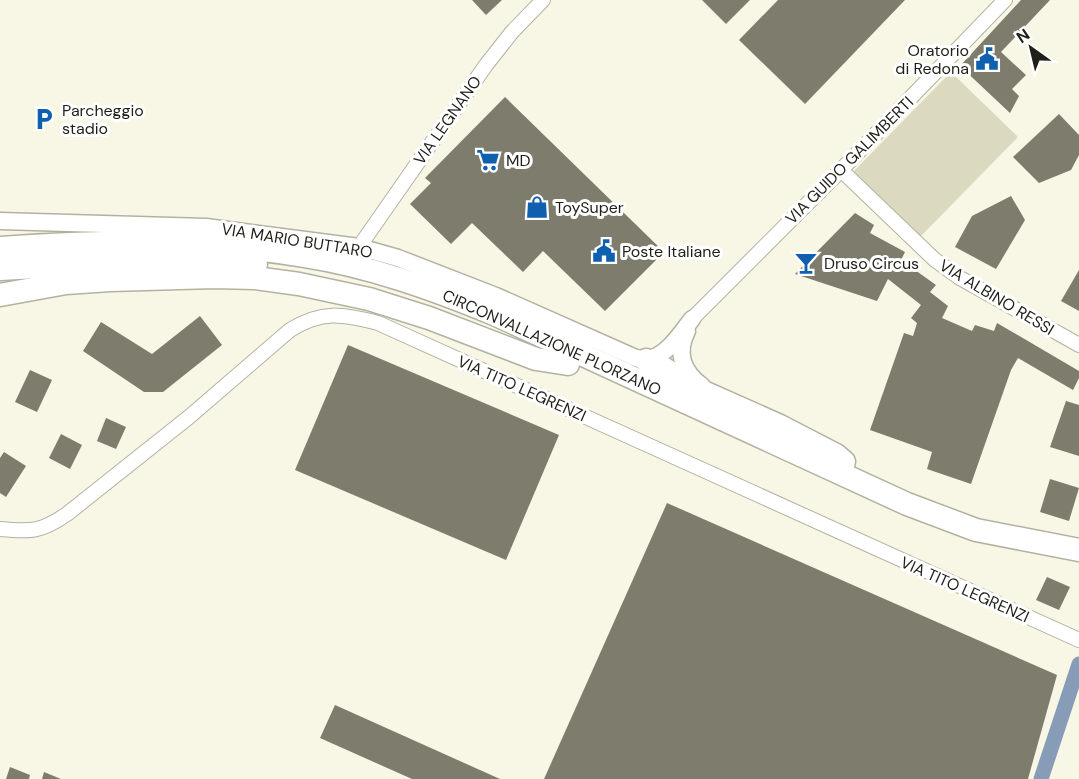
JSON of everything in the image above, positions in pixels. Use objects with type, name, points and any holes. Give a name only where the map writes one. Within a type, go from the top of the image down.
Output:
[{"type":"highway","name":"CIRCONVALLAZIONE PLORZANO","points":[[0,248],[110,243],[208,244],[304,256],[431,288],[494,314],[874,489],[976,530],[1079,550]]},
{"type":"highway","name":"CIRCONVALLAZIONE PLORZANO","points":[[0,269],[110,263],[210,261],[292,269],[371,286],[431,304],[496,329],[866,501],[924,525],[972,542],[1079,561]]},
{"type":"highway","points":[[0,295],[66,283],[110,280],[255,278],[299,284],[369,299],[429,318],[536,359],[568,364]]},
{"type":"highway","points":[[646,360],[666,369],[690,386],[724,400],[836,455],[874,489]]},
{"type":"street","name":"VIA LEGNANO","points":[[359,247],[486,65],[512,32],[543,0]]},
{"type":"street","name":"VIA GUIDO GALIMBERTI","points":[[692,319],[841,170],[1005,0]]},
{"type":"street","name":"VIA ALBINO RESSI","points":[[841,170],[935,260],[960,278],[1079,345]]},
{"type":"street","name":"VIA MARIO BUTTARO","points":[[0,221],[206,226],[359,247],[398,258],[474,288],[629,356],[646,360]]},
{"type":"street","name":"VIA TITO LEGRENZI","points":[[0,529],[23,531],[50,526],[189,417],[290,330],[322,315],[346,315],[378,322],[1079,640]]},
{"type":"street","points":[[646,360],[659,355],[692,319]]},
{"type":"street","points":[[692,319],[682,341],[680,353],[684,366],[700,385],[724,400]]},
{"type":"shaded area","points":[[951,72],[1018,137],[920,237],[853,172]]},
{"type":"building","points":[[472,0],[502,0],[486,15]]},
{"type":"building","points":[[702,0],[750,0],[726,24]]},
{"type":"building","points":[[778,0],[905,0],[805,104],[739,40]]},
{"type":"building","name":"Oratorio di Redona","points":[[1021,0],[1050,0],[1001,52],[1026,75],[1012,89],[1019,96],[1010,113],[960,66]]},
{"type":"building","points":[[505,97],[664,252],[605,311],[543,251],[523,272],[472,223],[451,244],[410,204],[431,183],[425,178]]},
{"type":"building","points":[[1059,114],[1079,135],[1079,155],[1071,170],[1039,183],[1013,157]]},
{"type":"building","points":[[1011,196],[1025,220],[996,269],[955,247],[972,216]]},
{"type":"building","points":[[855,213],[874,225],[870,233],[905,252],[901,260],[936,285],[930,292],[948,306],[942,318],[972,331],[975,325],[994,331],[997,323],[1079,371],[1079,378],[1073,390],[1018,358],[1011,370],[971,484],[927,469],[932,452],[870,430],[904,333],[913,336],[917,323],[911,318],[921,305],[888,279],[877,301],[795,274]]},
{"type":"building","points":[[1079,270],[1079,311],[1061,301]]},
{"type":"building","points":[[200,316],[222,345],[163,392],[144,392],[83,351],[101,322],[152,354]]},
{"type":"building","points":[[348,345],[559,435],[506,560],[295,470]]},
{"type":"building","points":[[30,370],[52,380],[37,412],[15,402]]},
{"type":"building","points":[[1066,401],[1079,405],[1079,456],[1050,447]]},
{"type":"building","points":[[106,418],[126,427],[116,449],[97,441]]},
{"type":"building","points":[[61,434],[82,445],[70,469],[49,458]]},
{"type":"building","points":[[4,452],[26,466],[6,497],[0,493],[0,458]]},
{"type":"building","points":[[1050,479],[1079,488],[1069,521],[1040,512]]},
{"type":"building","points":[[667,503],[1057,675],[1028,779],[544,779]]},
{"type":"building","points":[[1047,577],[1070,587],[1059,610],[1036,600]]},
{"type":"building","points":[[335,705],[500,779],[412,779],[320,738]]},
{"type":"building","points":[[10,767],[30,775],[29,779],[6,779]]},
{"type":"building","points":[[44,772],[61,779],[42,779]]},
{"type":"waterway","points":[[1041,779],[1079,664]]},
{"type":"place","name":"Oratorio di Redona","points":[[987,59]]},
{"type":"place","name":"Parcheggio stadio","points":[[44,119]]},
{"type":"place","name":"MD","points":[[488,160]]},
{"type":"place","name":"ToySuper","points":[[537,207]]},
{"type":"place","name":"Poste Italiane","points":[[604,251]]},
{"type":"place","name":"Druso Circus","points":[[806,263]]}]
